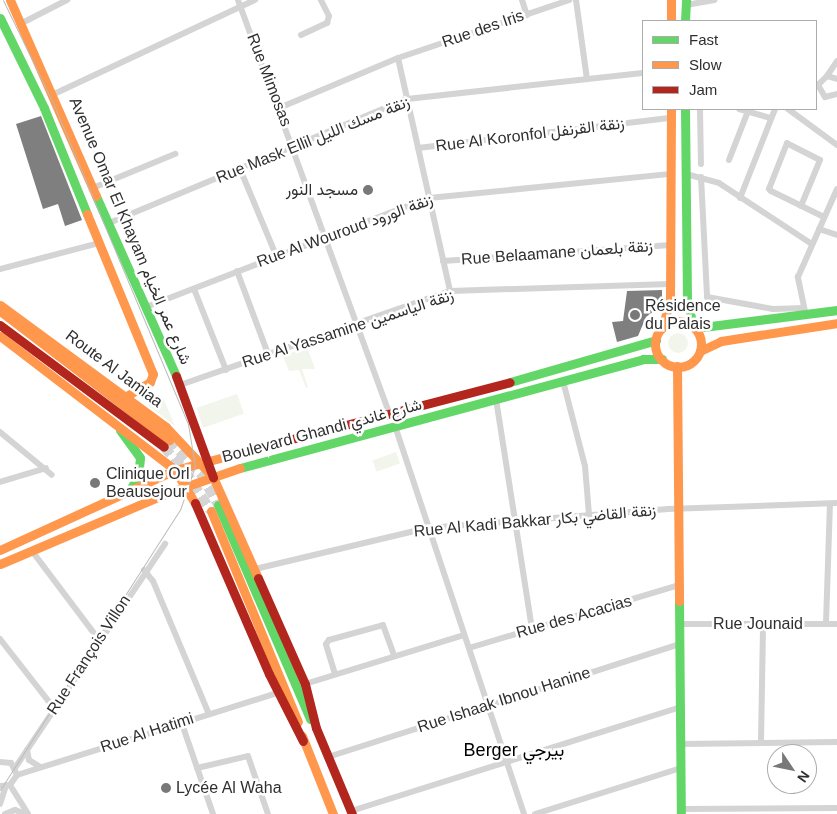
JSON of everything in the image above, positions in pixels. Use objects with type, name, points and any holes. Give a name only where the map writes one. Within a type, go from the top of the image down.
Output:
[{"type":"main road","name":"Avenue Omar El Khayam شارع عمر الخيام","points":[[10,0],[54,94],[180,385],[207,464]]},
{"type":"main road","points":[[671,0],[671,20]]},
{"type":"main road","points":[[685,20],[686,3]]},
{"type":"main road","name":"Avenue Omar El Khayam شارع عمر الخيام","points":[[0,18],[44,108],[153,374],[150,382],[127,396]]},
{"type":"main road","points":[[685,110],[688,306],[694,327],[700,338],[700,351]]},
{"type":"main road","points":[[671,113],[670,308],[656,340],[662,359],[678,366],[692,362],[700,351],[720,341],[837,323]]},
{"type":"main road","name":"Route Al Jamiaa","points":[[0,305],[127,396],[207,464]]},
{"type":"main road","points":[[662,328],[678,321],[694,327],[805,312],[837,310]]},
{"type":"main road","points":[[0,311],[166,444],[0,325]]},
{"type":"main road","points":[[0,336],[112,419],[175,470],[203,516],[277,693],[303,740]]},
{"type":"main road","name":"Boulevard Ghandi شارع غاندي","points":[[0,550],[175,470],[207,464],[390,415],[641,347],[656,340]]},
{"type":"main road","name":"Boulevard Ghandi شارع غاندي","points":[[0,564],[186,486],[213,477],[643,359],[662,359]]},
{"type":"main road","points":[[678,366],[681,811]]},
{"type":"main road","points":[[112,419],[140,458],[138,478],[129,492]]},
{"type":"main road","points":[[207,464],[255,569],[304,684],[316,728],[351,813]]},
{"type":"main road","points":[[316,728],[301,704],[214,508],[294,709],[303,740],[333,814]]},
{"type":"street","points":[[22,23],[67,0]]},
{"type":"street","points":[[54,94],[239,3],[255,0]]},
{"type":"street","points":[[301,35],[327,23],[329,16],[321,0]]},
{"type":"street","points":[[522,0],[527,15]]},
{"type":"street","name":"Rue des Iris","points":[[279,108],[398,58],[569,0]]},
{"type":"street","points":[[576,0],[587,80]]},
{"type":"street","points":[[686,3],[715,0]]},
{"type":"street","name":"Rue Mimosas","points":[[239,3],[359,322],[390,415]]},
{"type":"street","points":[[398,58],[450,292]]},
{"type":"street","points":[[837,61],[827,76],[819,82],[820,92],[828,98],[837,94]]},
{"type":"street","name":"Rue Mask Ellil زنقة مسك الليل","points":[[110,223],[407,99],[587,80],[642,72]]},
{"type":"street","points":[[827,76],[837,79]]},
{"type":"street","points":[[700,110],[701,164]]},
{"type":"street","points":[[744,110],[772,118]]},
{"type":"street","points":[[740,198],[775,110]]},
{"type":"street","points":[[789,110],[837,145]]},
{"type":"street","points":[[728,160],[748,111]]},
{"type":"street","name":"Rue Al Koronfol زنقة القرنفل","points":[[418,148],[671,113]]},
{"type":"street","points":[[802,206],[820,160],[787,143],[769,189],[802,206],[824,217]]},
{"type":"street","points":[[95,187],[175,154]]},
{"type":"street","points":[[240,169],[276,255]]},
{"type":"street","name":"Rue Al Wouroud زنقة الورود","points":[[146,307],[276,255],[429,198],[671,174]]},
{"type":"street","points":[[686,174],[701,177],[740,198],[812,244]]},
{"type":"street","points":[[701,177],[707,297],[773,309],[805,312],[798,277],[837,191]]},
{"type":"street","points":[[819,228],[837,235]]},
{"type":"street","points":[[0,269],[99,243]]},
{"type":"street","name":"Rue Belaamane زنقة بلعمان","points":[[443,261],[670,246]]},
{"type":"street","points":[[237,271],[268,354]]},
{"type":"street","name":"Rue Al Yassamine زنقة الياسمين","points":[[180,385],[450,292],[670,284]]},
{"type":"street","points":[[194,289],[226,370]]},
{"type":"street","points":[[563,381],[585,466],[589,515]]},
{"type":"street","points":[[496,399],[532,629]]},
{"type":"street","points":[[395,426],[427,528],[524,814]]},
{"type":"street","points":[[0,432],[46,468],[52,475]]},
{"type":"street","points":[[0,482],[46,468]]},
{"type":"street","points":[[826,623],[833,503]]},
{"type":"street","name":"Rue Al Kadi Bakkar زنقة القاضي بكار","points":[[255,569],[427,528],[668,508],[833,503]]},
{"type":"street","name":"Rue François Villon","points":[[0,804],[5,786],[16,771],[27,750],[144,570],[165,544]]},
{"type":"street","points":[[32,551],[99,640]]},
{"type":"street","points":[[144,570],[153,581],[208,712]]},
{"type":"street","name":"Rue des Acacias","points":[[469,648],[679,585]]},
{"type":"street","name":"Rue Jounaid","points":[[680,624],[837,624]]},
{"type":"street","points":[[761,742],[763,625]]},
{"type":"street","points":[[335,674],[326,644],[329,640],[383,626],[394,656]]},
{"type":"street","points":[[304,684],[464,635]]},
{"type":"street","points":[[0,639],[54,708]]},
{"type":"street","name":"Rue Ishaak Ibnou Hanine","points":[[328,757],[680,644]]},
{"type":"street","name":"Rue Al Hatimi","points":[[16,771],[40,767],[208,712],[277,693]]},
{"type":"street","points":[[351,813],[506,761],[680,707]]},
{"type":"street","points":[[181,721],[213,814]]},
{"type":"street","points":[[681,744],[837,742]]},
{"type":"street","points":[[27,750],[29,760],[40,767]]},
{"type":"street","points":[[198,768],[248,756],[253,764],[268,814]]},
{"type":"street","points":[[0,762],[10,762],[16,771]]},
{"type":"street","points":[[535,814],[681,768]]},
{"type":"street","points":[[5,786],[27,814]]},
{"type":"street","points":[[681,811],[837,808]]},
{"type":"street","points":[[5,814],[15,810],[27,814]]},
{"type":"shaded area","points":[[678,333],[685,336],[688,343],[685,350],[678,353],[671,350],[668,343],[671,336]]},
{"type":"shaded area","points":[[307,347],[315,369],[302,369],[308,387],[306,388],[299,370],[289,371],[283,356]]},
{"type":"shaded area","points":[[237,394],[244,414],[203,428],[196,408]]},
{"type":"shaded area","points":[[161,398],[164,400],[175,426],[148,405]]},
{"type":"shaded area","points":[[396,452],[400,463],[377,472],[373,461]]},
{"type":"building","points":[[41,116],[82,220],[65,226],[58,204],[43,209],[16,124]]},
{"type":"building","name":"Résidence du Palais","points":[[662,290],[662,305],[646,317],[638,336],[617,342],[612,322],[623,321],[627,291]]},
{"type":"tunnel","points":[[169,440],[201,474],[218,505]]},
{"type":"tunnel","points":[[164,447],[185,471],[211,511]]},
{"type":"tram line","points":[[0,790],[180,510],[195,466],[188,424],[52,101],[3,0]]},
{"type":"traffic: fast","points":[[685,20],[686,0]]},
{"type":"traffic: fast","points":[[0,18],[44,108],[87,214]]},
{"type":"traffic: fast","points":[[685,110],[687,300],[693,326]]},
{"type":"traffic: fast","points":[[96,196],[176,376]]},
{"type":"traffic: fast","points":[[695,328],[837,310]]},
{"type":"traffic: fast","points":[[510,382],[656,340]]},
{"type":"traffic: fast","points":[[240,468],[643,359],[662,359]]},
{"type":"traffic: fast","points":[[120,430],[140,458],[138,477],[129,491]]},
{"type":"traffic: fast","points":[[218,505],[310,719]]},
{"type":"traffic: fast","points":[[679,601],[681,814]]},
{"type":"traffic: slow","points":[[10,0],[96,196]]},
{"type":"traffic: slow","points":[[671,0],[671,20]]},
{"type":"traffic: slow","points":[[662,328],[670,300],[671,110]]},
{"type":"traffic: slow","points":[[87,214],[153,374],[150,382],[127,396]]},
{"type":"traffic: slow","points":[[0,305],[166,427],[213,477],[258,578]]},
{"type":"traffic: slow","points":[[0,311],[169,440]]},
{"type":"traffic: slow","points":[[678,321],[691,325],[697,331],[701,344],[697,357],[691,363],[678,367],[665,363],[659,357],[655,344],[659,331],[665,325],[678,321]]},
{"type":"traffic: slow","points":[[700,351],[721,341],[837,323]]},
{"type":"traffic: slow","points":[[0,336],[175,470],[195,503]]},
{"type":"traffic: slow","points":[[677,366],[679,601]]},
{"type":"traffic: slow","points":[[0,550],[175,470],[288,440]]},
{"type":"traffic: slow","points":[[0,564],[167,493],[240,468]]},
{"type":"traffic: slow","points":[[211,511],[298,722]]},
{"type":"traffic: slow","points":[[302,736],[333,814]]},
{"type":"traffic: jam","points":[[0,325],[164,447]]},
{"type":"traffic: jam","points":[[176,376],[213,477]]},
{"type":"traffic: jam","points":[[288,440],[510,382]]},
{"type":"traffic: jam","points":[[195,503],[269,674],[303,741]]},
{"type":"traffic: jam","points":[[258,578],[305,684],[316,728],[352,814]]},
{"type":"place","name":"مسجد النور","points":[[368,190]]},
{"type":"place","name":"Résidence du Palais","points":[[635,315]]},
{"type":"place","name":"Clinique Orl Beausejour","points":[[95,483]]},
{"type":"place","name":"Lycée Al Waha","points":[[166,788]]},
{"type":"district","name":"Berger بيرجي","points":[[514,750]]}]
